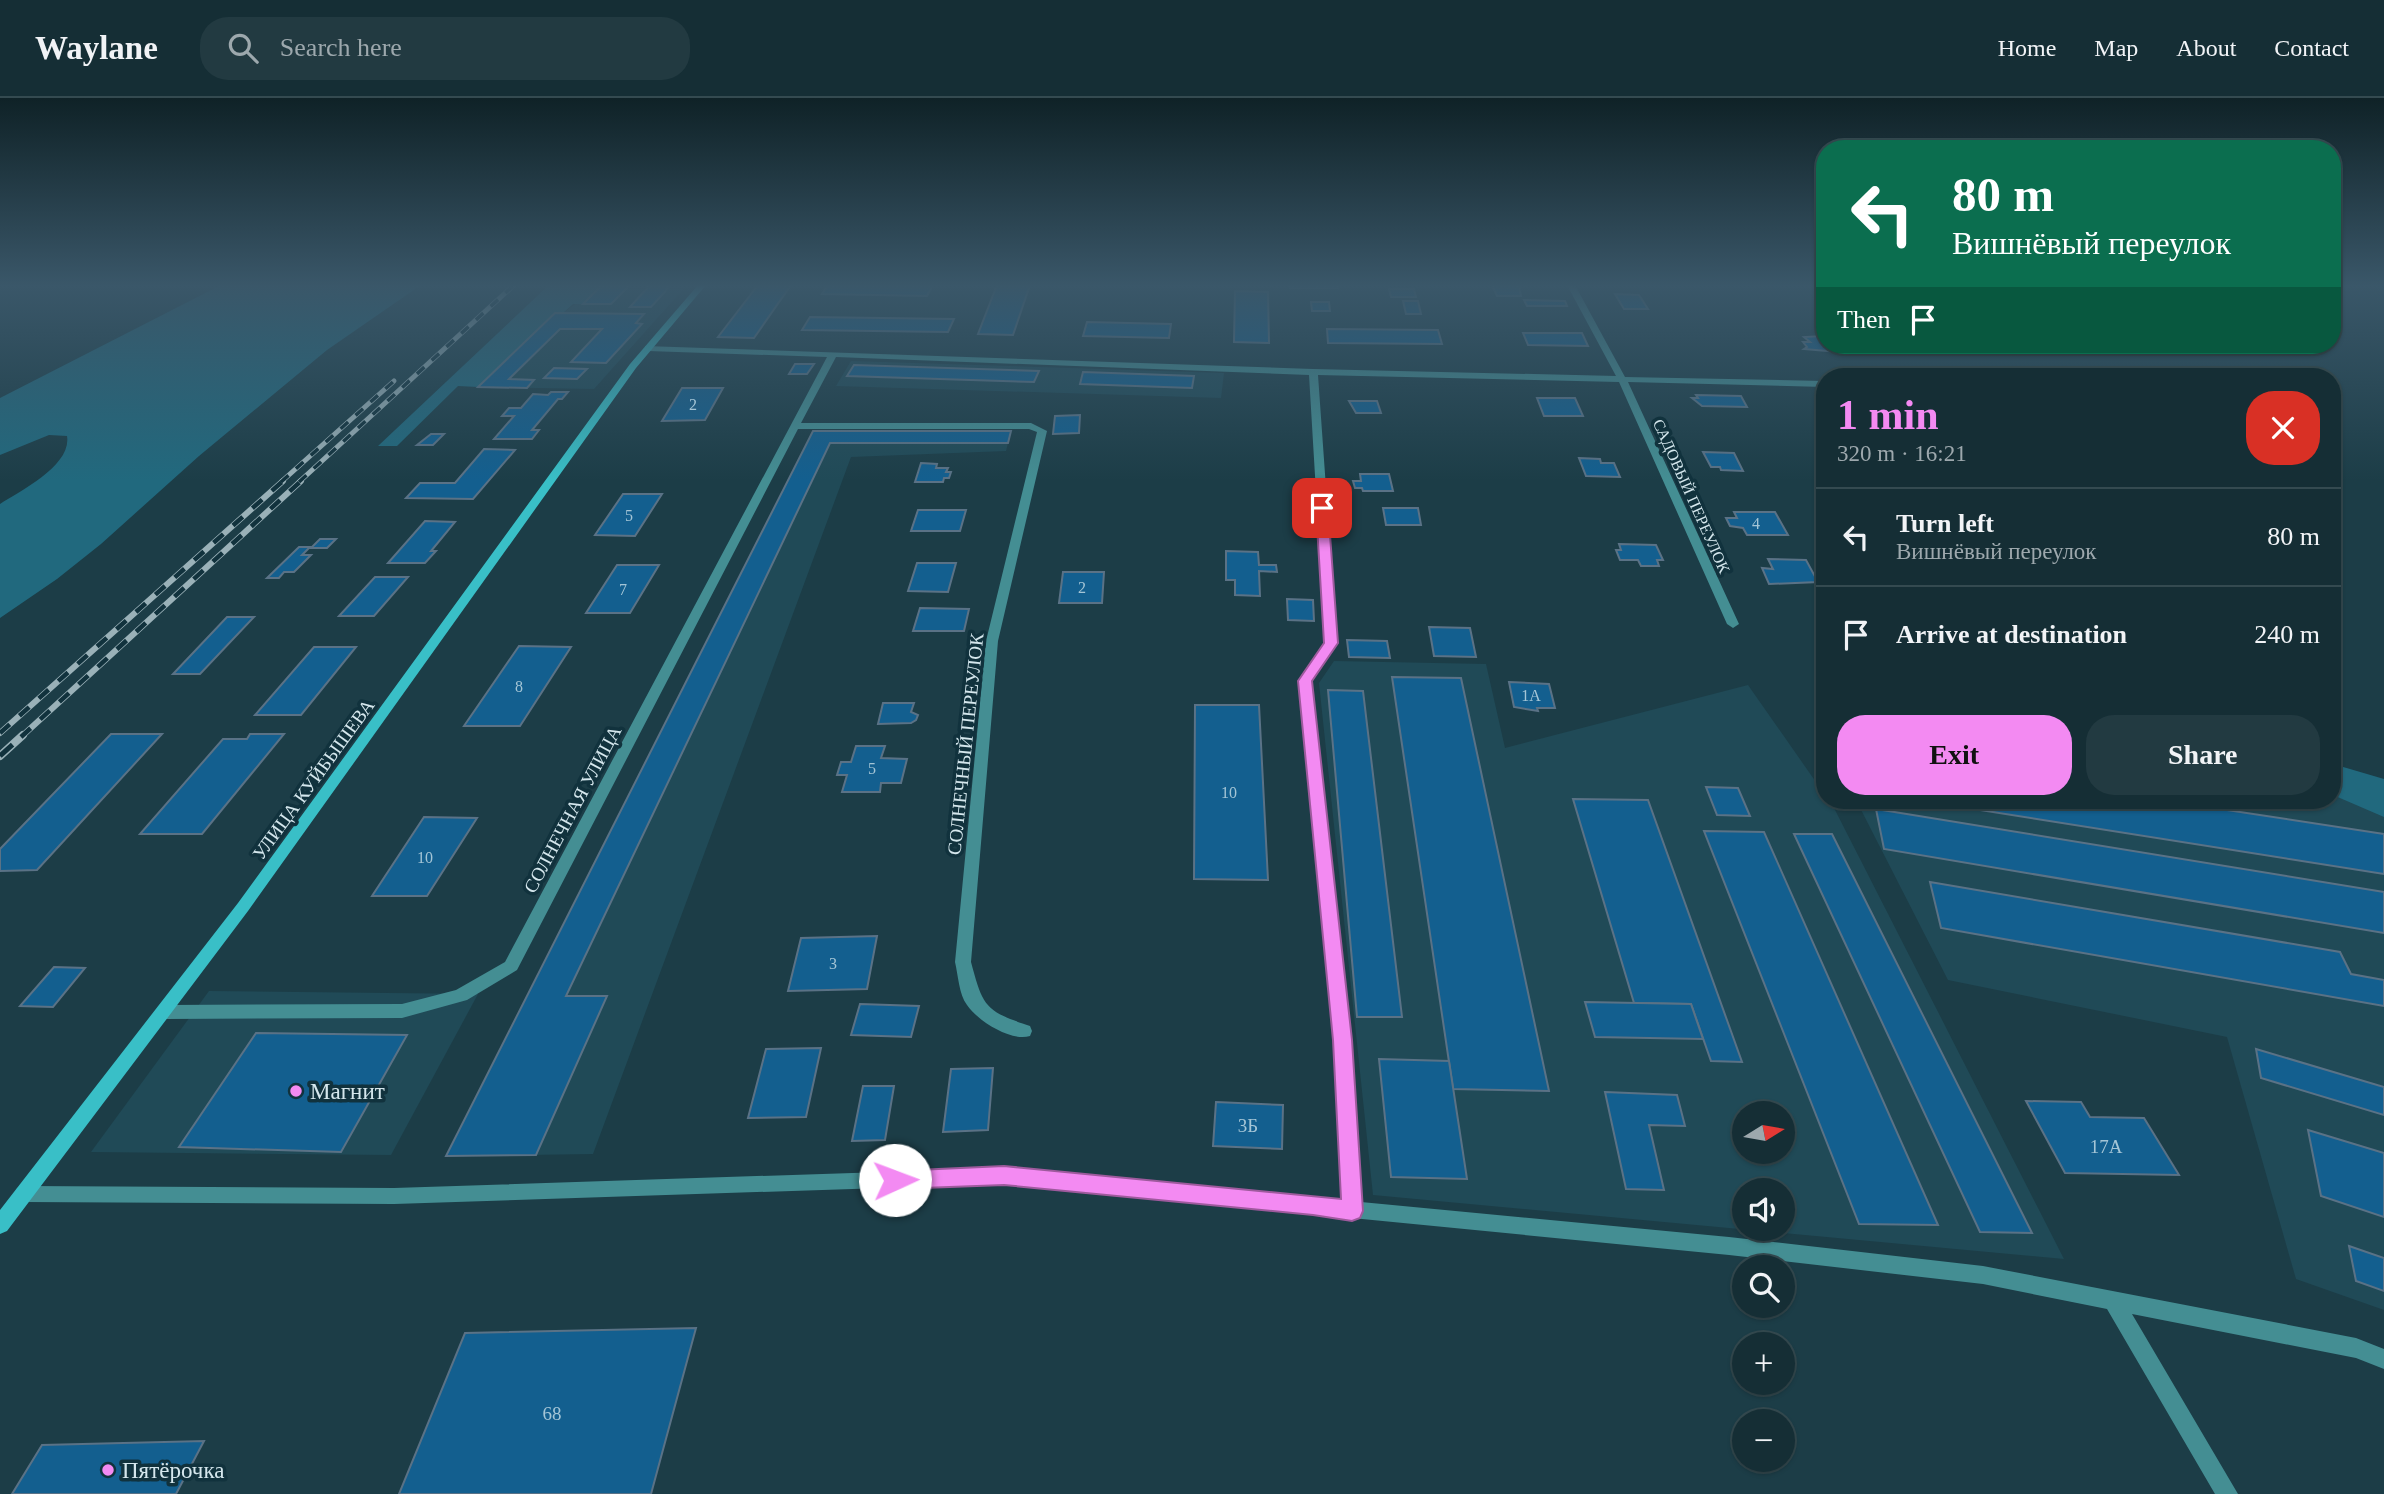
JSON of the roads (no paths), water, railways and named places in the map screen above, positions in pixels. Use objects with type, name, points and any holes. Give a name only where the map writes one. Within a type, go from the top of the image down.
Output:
[{"type":"street","name":"УЛИЦА КУЙБЫШЕВА","points":[[0,1226],[165,1012],[646,350]]},
{"type":"street","points":[[714,350],[1313,372],[1816,384]]},
{"type":"street","name":"САДОВЫЙ ПЕРЕУЛОК","points":[[1606,350],[1623,381],[1732,624]]},
{"type":"street","name":"СОЛНЕЧНАЯ УЛИЦА","points":[[165,1012],[402,1011],[461,995],[511,966],[833,354]]},
{"type":"street","points":[[1313,372],[1331,643],[1305,681],[1342,1040],[1352,1211]]},
{"type":"street","name":"СОЛНЕЧНЫЙ ПЕРЕУЛОК","points":[[795,426],[1031,426],[1042,430],[992,641],[963,962],[973,1002],[999,1024],[1024,1031]]},
{"type":"street","points":[[24,1194],[394,1196],[1004,1176],[1729,1246],[1983,1275],[2356,1349],[2384,1359]]},
{"type":"street","points":[[2114,1303],[2227,1494]]},
{"type":"railway","points":[[299,482],[443,350]]},
{"type":"railway","points":[[281,482],[394,381]]},
{"type":"railway","points":[[0,733],[283,481]]},
{"type":"railway","points":[[21,737],[301,481]]},
{"type":"railway","points":[[0,756],[23,735]]},
{"type":"place","name":"Магнит","points":[[296,1091]]},
{"type":"place","name":"Пятёрочка","points":[[108,1470]]}]
